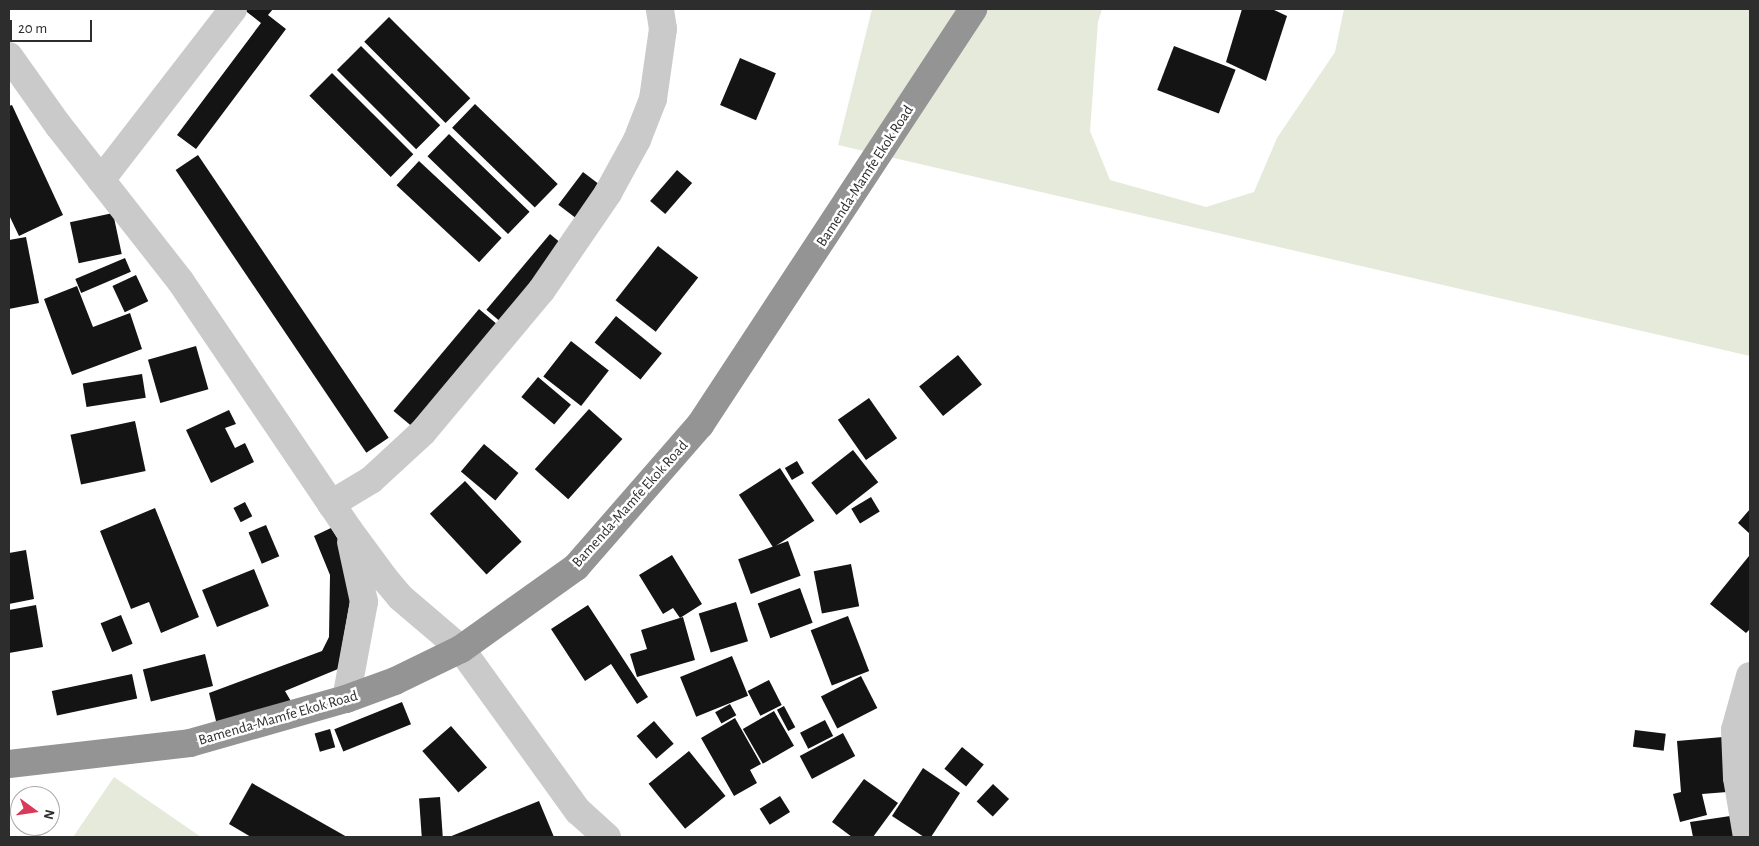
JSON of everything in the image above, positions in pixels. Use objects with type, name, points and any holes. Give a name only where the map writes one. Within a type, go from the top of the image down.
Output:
[{"type":"highway","name":"Bamenda-Mamfe Ekok Road","points":[[9,764],[190,743],[346,699],[395,681],[461,649],[576,567],[700,425],[973,9]]},
{"type":"street","points":[[101,180],[234,9]]},
{"type":"street","points":[[331,504],[371,480],[423,432],[541,291],[608,193],[637,140],[652,99],[663,29],[660,9]]},
{"type":"street","points":[[10,61],[181,282],[349,530],[400,597],[461,649],[578,811],[607,837]]},
{"type":"street","points":[[346,699],[357,653],[364,602],[349,530]]},
{"type":"street","points":[[1747,837],[1737,778],[1735,730],[1750,676]]},
{"type":"shaded area","points":[[872,9],[1102,9],[1098,22],[1090,131],[1110,180],[1206,207],[1254,192],[1277,138],[1335,52],[1344,9],[1750,9],[1750,356],[838,145]]},
{"type":"shaded area","points":[[114,777],[201,837],[73,837]]},
{"type":"building","points":[[243,9],[273,9],[268,15],[286,29],[196,149],[177,135],[261,23]]},
{"type":"building","points":[[1242,9],[1272,9],[1287,16],[1266,81],[1226,62]]},
{"type":"building","points":[[389,17],[470,98],[446,123],[364,42]]},
{"type":"building","points":[[361,46],[440,125],[416,149],[337,70]]},
{"type":"building","points":[[1174,46],[1236,70],[1219,114],[1157,90]]},
{"type":"building","points":[[740,58],[776,73],[756,120],[720,105]]},
{"type":"building","points":[[332,73],[413,154],[391,177],[309,96]]},
{"type":"building","points":[[475,104],[558,184],[535,208],[452,128]]},
{"type":"building","points":[[12,105],[63,215],[19,236],[9,215],[9,106]]},
{"type":"building","points":[[449,134],[530,212],[508,234],[427,156]]},
{"type":"building","points":[[198,155],[389,438],[366,453],[176,170]]},
{"type":"building","points":[[419,161],[502,238],[479,262],[396,185]]},
{"type":"building","points":[[677,170],[692,183],[665,214],[650,201]]},
{"type":"building","points":[[583,172],[600,185],[575,217],[558,205]]},
{"type":"building","points":[[113,213],[122,254],[79,263],[70,222]]},
{"type":"building","points":[[550,234],[569,250],[506,326],[486,310]]},
{"type":"building","points":[[26,237],[39,303],[9,309],[9,240]]},
{"type":"building","points":[[658,246],[698,277],[656,332],[616,300]]},
{"type":"building","points":[[125,258],[131,272],[81,293],[75,279]]},
{"type":"building","points":[[136,275],[148,301],[125,312],[112,286]]},
{"type":"building","points":[[77,286],[93,327],[130,313],[142,349],[72,375],[44,299]]},
{"type":"building","points":[[479,309],[504,330],[419,432],[394,411]]},
{"type":"building","points":[[616,316],[662,353],[640,380],[595,342]]},
{"type":"building","points":[[571,341],[609,371],[581,406],[543,376]]},
{"type":"building","points":[[196,346],[208,389],[160,403],[148,360]]},
{"type":"building","points":[[958,355],[982,385],[943,416],[919,386]]},
{"type":"building","points":[[142,374],[146,398],[86,407],[83,383]]},
{"type":"building","points":[[538,377],[571,405],[554,425],[521,397]]},
{"type":"building","points":[[869,398],[897,438],[866,460],[838,420]]},
{"type":"building","points":[[589,409],[622,439],[568,499],[535,469]]},
{"type":"building","points":[[229,410],[236,424],[225,428],[235,448],[245,443],[254,462],[211,483],[186,430]]},
{"type":"building","points":[[135,421],[146,471],[81,485],[70,435]]},
{"type":"building","points":[[484,444],[518,473],[495,501],[461,472]]},
{"type":"building","points":[[853,450],[878,482],[836,515],[811,483]]},
{"type":"building","points":[[797,461],[804,473],[792,480],[785,468]]},
{"type":"building","points":[[780,468],[814,521],[773,548],[739,495]]},
{"type":"building","points":[[465,481],[522,542],[487,574],[430,514]]},
{"type":"building","points":[[871,497],[880,512],[860,523],[851,509]]},
{"type":"building","points":[[245,502],[252,516],[241,522],[233,508]]},
{"type":"building","points":[[155,508],[199,617],[161,633],[149,602],[131,609],[100,531]]},
{"type":"building","points":[[1750,509],[1750,534],[1738,523]]},
{"type":"building","points":[[266,525],[279,556],[262,564],[249,532]]},
{"type":"building","points":[[331,528],[349,557],[352,590],[338,669],[285,691],[292,703],[217,725],[209,693],[322,651],[329,637],[330,575],[314,536]]},
{"type":"building","points":[[788,541],[801,576],[751,594],[738,559]]},
{"type":"building","points":[[26,550],[34,599],[9,604],[9,553]]},
{"type":"building","points":[[672,555],[702,604],[680,618],[673,608],[663,614],[639,575]]},
{"type":"building","points":[[1749,556],[1750,629],[1746,633],[1710,604]]},
{"type":"building","points":[[851,564],[859,606],[822,613],[814,571]]},
{"type":"building","points":[[254,569],[269,606],[217,627],[202,590]]},
{"type":"building","points":[[800,588],[813,623],[770,638],[758,603]]},
{"type":"building","points":[[736,602],[748,641],[711,653],[699,613]]},
{"type":"building","points":[[36,605],[43,647],[9,653],[9,610]]},
{"type":"building","points":[[588,605],[648,697],[637,704],[611,664],[585,681],[551,629]]},
{"type":"building","points":[[121,615],[133,644],[112,652],[101,623]]},
{"type":"building","points":[[848,616],[869,671],[832,685],[811,630]]},
{"type":"building","points":[[683,617],[695,660],[637,677],[630,654],[647,649],[641,630]]},
{"type":"building","points":[[205,654],[213,686],[151,702],[143,669]]},
{"type":"building","points":[[732,656],[748,696],[696,717],[680,677]]},
{"type":"building","points":[[132,674],[137,698],[57,716],[52,691]]},
{"type":"building","points":[[861,676],[877,708],[837,729],[821,696]]},
{"type":"building","points":[[769,680],[782,705],[760,716],[748,691]]},
{"type":"building","points":[[402,702],[411,724],[343,752],[334,729]]},
{"type":"building","points":[[730,704],[736,715],[721,724],[715,712]]},
{"type":"building","points":[[784,706],[795,727],[788,731],[777,710]]},
{"type":"building","points":[[774,711],[794,746],[763,764],[743,729]]},
{"type":"building","points":[[735,718],[761,764],[750,770],[757,783],[734,796],[701,738]]},
{"type":"building","points":[[825,720],[833,736],[808,749],[800,733]]},
{"type":"building","points":[[654,721],[674,744],[656,759],[637,736]]},
{"type":"building","points":[[451,726],[487,768],[458,792],[422,751]]},
{"type":"building","points":[[330,729],[335,747],[320,752],[315,733]]},
{"type":"building","points":[[1635,730],[1666,734],[1664,751],[1633,747]]},
{"type":"building","points":[[843,733],[855,756],[812,779],[800,756]]},
{"type":"building","points":[[1723,737],[1727,792],[1702,794],[1707,815],[1680,822],[1673,794],[1681,792],[1677,741]]},
{"type":"building","points":[[962,747],[984,765],[966,786],[944,769]]},
{"type":"building","points":[[689,751],[726,796],[685,829],[649,784]]},
{"type":"building","points":[[923,768],[960,793],[931,837],[924,837],[892,816]]},
{"type":"building","points":[[864,779],[898,803],[873,837],[852,837],[832,822]]},
{"type":"building","points":[[252,783],[347,837],[251,837],[229,824]]},
{"type":"building","points":[[993,784],[1009,799],[993,817],[977,802]]},
{"type":"building","points":[[780,796],[790,812],[770,825],[760,809]]},
{"type":"building","points":[[440,797],[443,837],[422,837],[419,798]]},
{"type":"building","points":[[539,801],[554,837],[449,837]]},
{"type":"building","points":[[1737,815],[1740,837],[1693,837],[1690,822]]}]
